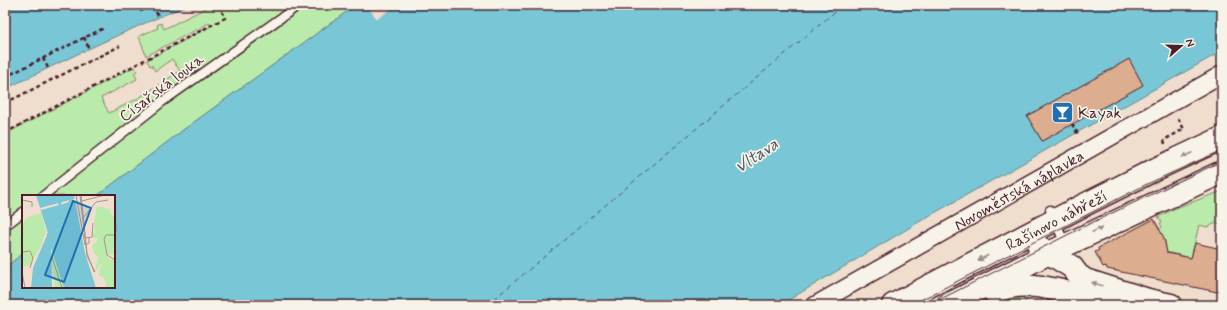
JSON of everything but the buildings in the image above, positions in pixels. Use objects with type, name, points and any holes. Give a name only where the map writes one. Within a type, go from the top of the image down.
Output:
[{"type":"main road","name":"Rašínovo nábřeží","points":[[893,305],[1017,240],[1052,215],[1222,138]]},
{"type":"main road","name":"Rašínovo nábřeží","points":[[948,305],[1067,251],[1222,172]]},
{"type":"main road","points":[[1017,240],[1067,251],[1078,275],[1085,280],[1148,300],[1171,305]]},
{"type":"main road","points":[[968,305],[1010,286],[1026,285],[1041,286],[1115,303],[1148,300]]},
{"type":"street","name":"Novoměstská náplavka","points":[[815,305],[1222,74]]},
{"type":"lane","name":"Císařská louka","points":[[44,195],[162,102],[299,5]]},
{"type":"lane","points":[[5,226],[22,213]]},
{"type":"lane","points":[[1052,215],[1067,251]]},
{"type":"path","points":[[140,11],[153,5],[158,17]]},
{"type":"path","points":[[5,133],[225,18],[219,5]]},
{"type":"path","points":[[5,77],[104,28]]},
{"type":"path","points":[[84,38],[89,49]]},
{"type":"path","points":[[5,103],[120,46]]},
{"type":"path","points":[[43,58],[48,68]]},
{"type":"path","points":[[1164,140],[1184,129]]},
{"type":"green space","points":[[212,5],[356,5],[183,130],[98,195],[22,195],[22,254],[5,268],[5,134],[134,67],[137,71],[134,73],[137,79],[101,98],[109,113],[137,99],[180,71],[172,59],[155,71],[147,60],[211,26],[209,23],[146,56],[139,36],[158,28],[157,25],[161,23],[164,29]]},
{"type":"green space","points":[[1222,191],[1222,224],[1216,223],[1208,227],[1199,225],[1191,258],[1166,252],[1165,240],[1158,230],[1162,227],[1160,223],[1162,222],[1158,217],[1176,208]]},
{"type":"green space","points":[[1025,292],[1027,299],[1019,305],[977,305],[997,296]]},
{"type":"water","points":[[5,5],[188,5],[73,56],[5,89]]},
{"type":"water","name":"Vltava","points":[[356,5],[1222,5],[1222,51],[929,216],[780,305],[5,305],[5,268],[22,254],[22,288],[115,288],[115,195],[98,195],[183,130]]},
{"type":"pier","points":[[371,5],[392,5],[392,8],[377,19],[368,7]]},
{"type":"ferry route","points":[[392,8],[397,5]]},
{"type":"ferry route","points":[[487,305],[843,5]]},
{"type":"tram line","points":[[911,305],[1145,185],[1222,150]]},
{"type":"tram line","points":[[929,305],[1089,224],[1222,161]]},
{"type":"place","name":"Kayak","points":[[1063,112]]}]
